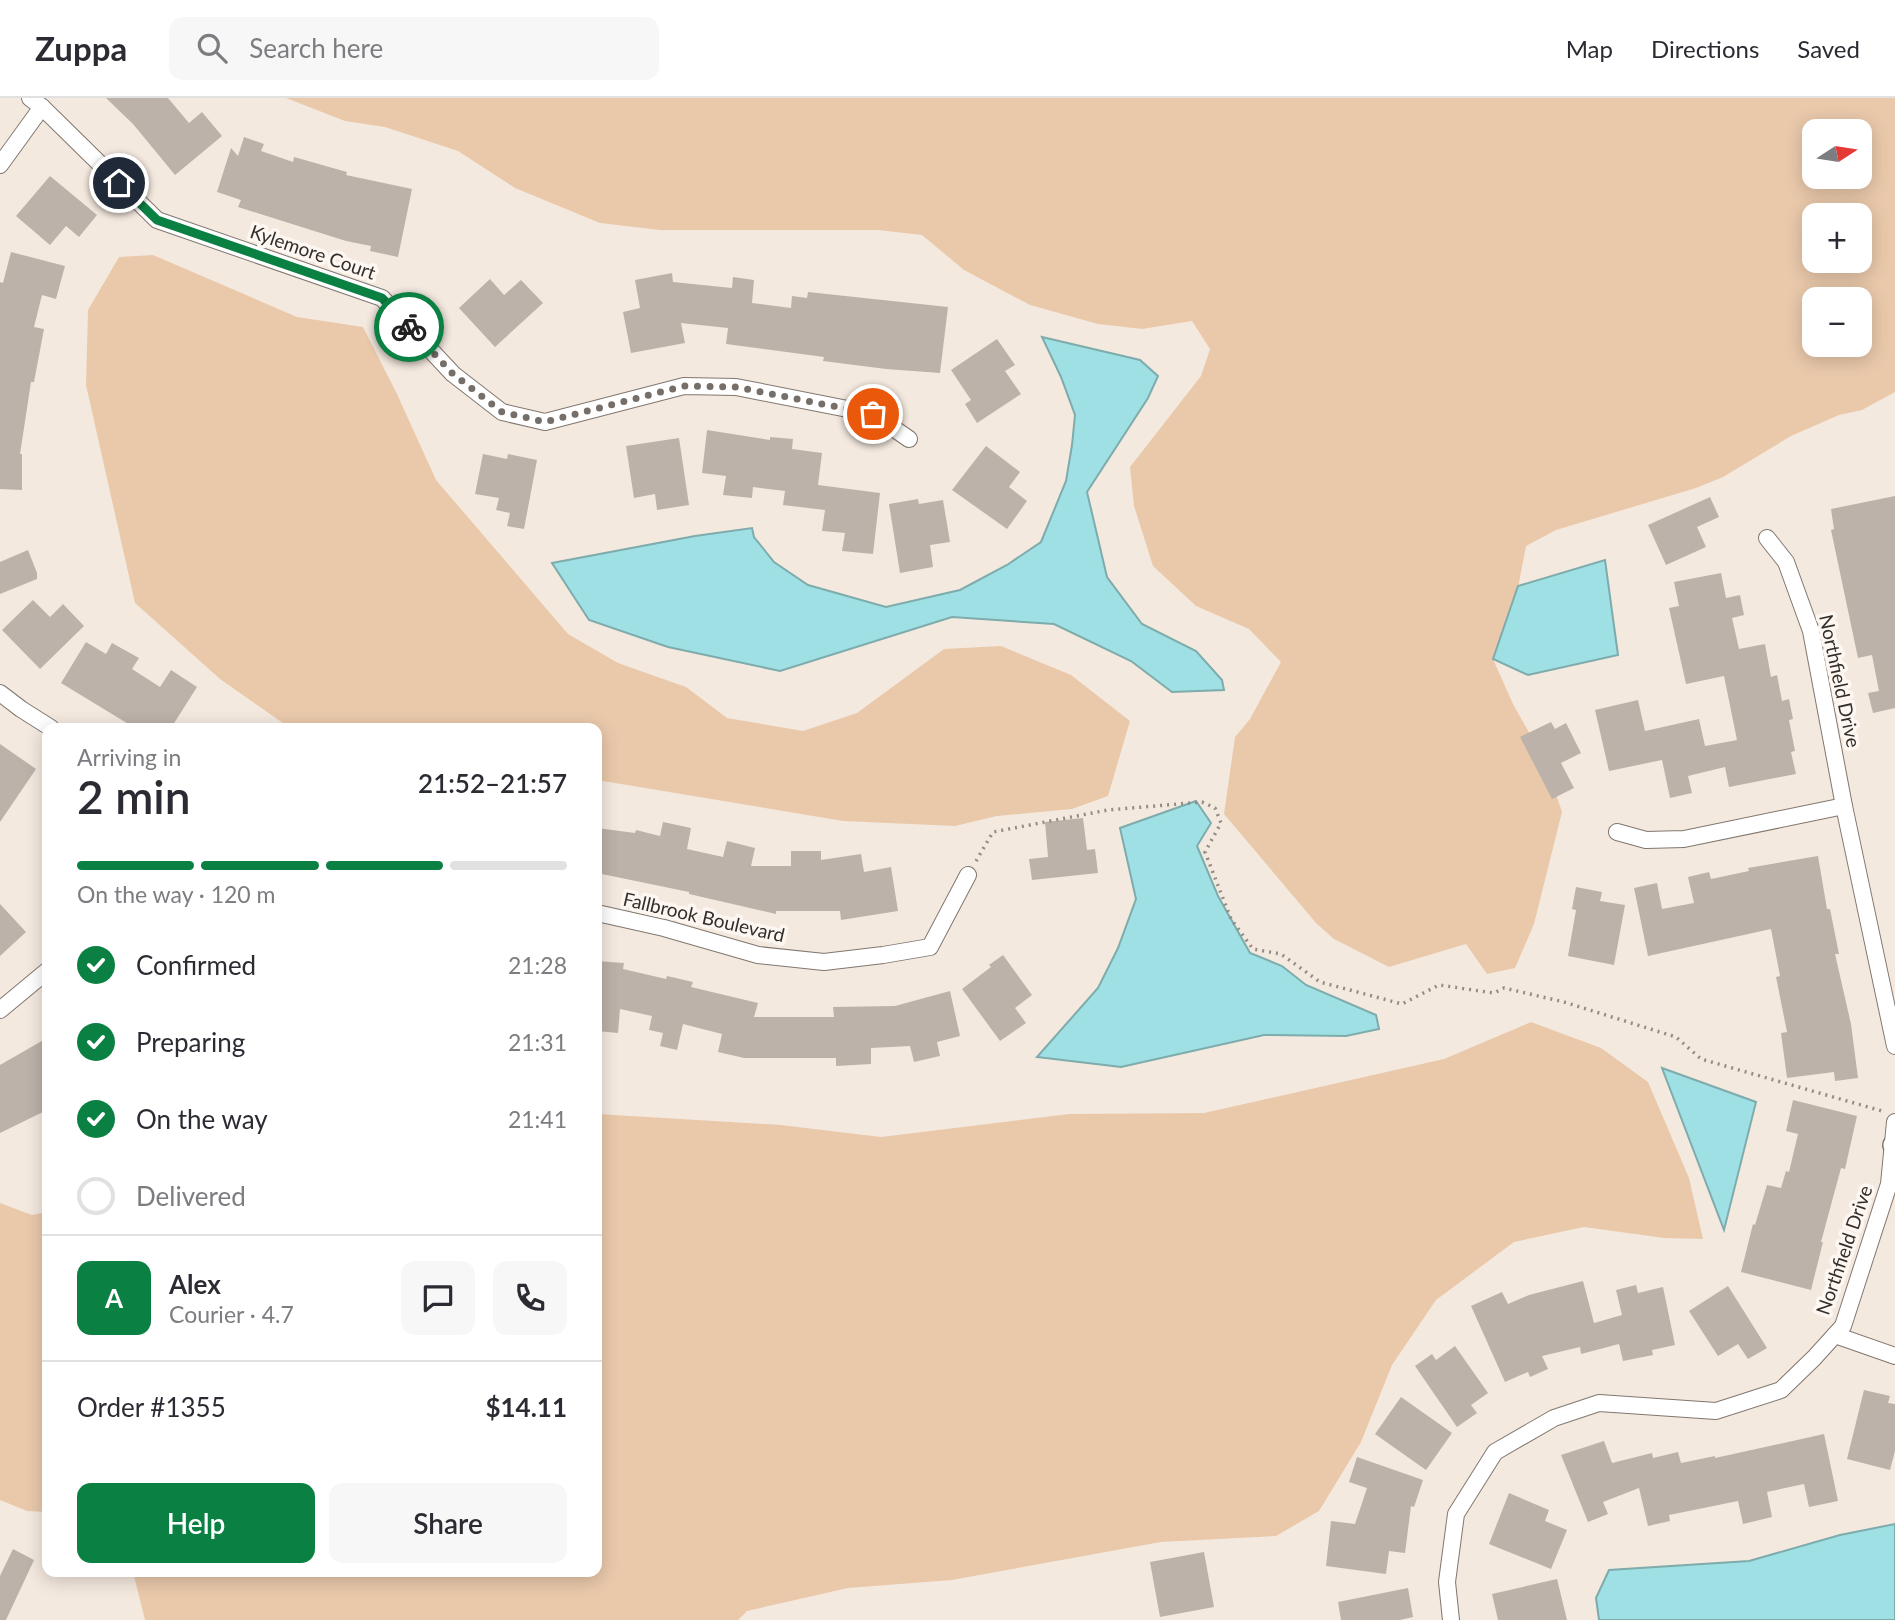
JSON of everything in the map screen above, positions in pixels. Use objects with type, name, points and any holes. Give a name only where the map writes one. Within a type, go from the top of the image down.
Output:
[{"type":"street","points":[[0,165],[36,102]]},
{"type":"street","name":"Kylemore Court","points":[[36,102],[157,220],[382,298],[453,374],[502,412],[545,422],[684,386],[736,387],[873,414],[909,439]]},
{"type":"street","name":"Northfield Drive","points":[[1767,538],[1786,562],[1811,631],[1844,806],[1895,1046]]},
{"type":"street","points":[[0,693],[44,723]]},
{"type":"street","points":[[1617,832],[1646,840],[1684,839],[1844,806]]},
{"type":"street","name":"Fallbrook Boulevard","points":[[602,914],[758,955],[824,962],[930,947],[968,875]]},
{"type":"street","points":[[0,1010],[42,975]]},
{"type":"street","name":"Northfield Drive","points":[[1451,1620],[1447,1583],[1455,1514],[1495,1452],[1554,1418],[1599,1403],[1716,1411],[1781,1390],[1814,1359],[1843,1326],[1889,1184],[1894,1146],[1889,1117]]},
{"type":"street","points":[[1835,1335],[1895,1356]]},
{"type":"path","points":[[968,875],[993,832],[1108,810],[1202,802],[1215,808],[1221,823],[1205,852],[1231,919],[1252,949],[1281,954],[1320,982],[1402,1004],[1439,985],[1494,993],[1504,988],[1564,1002],[1676,1037],[1702,1059],[1889,1117]]},
{"type":"shaded area","points":[[286,98],[1895,98],[1895,392],[1862,410],[1839,415],[1791,436],[1723,477],[1696,488],[1556,530],[1526,546],[1517,593],[1493,659],[1513,704],[1545,761],[1562,812],[1534,924],[1515,968],[1487,974],[1466,944],[1389,967],[1334,939],[1316,923],[1224,814],[1235,737],[1250,719],[1281,662],[1249,629],[1196,606],[1153,566],[1134,506],[1130,467],[1201,376],[1210,349],[1192,321],[1142,329],[1098,324],[1030,305],[964,270],[922,235],[878,230],[660,230],[600,223],[515,188],[458,151],[385,127],[345,121]]},
{"type":"shaded area","points":[[153,255],[297,317],[363,327],[436,480],[568,634],[618,663],[686,687],[727,718],[803,731],[857,713],[944,649],[1001,646],[1071,675],[1130,721],[1108,796],[1072,809],[997,816],[955,826],[843,821],[602,781],[602,723],[283,723],[220,679],[135,603],[86,385],[88,310],[119,257]]},
{"type":"shaded area","points":[[1531,1022],[1601,1048],[1648,1082],[1689,1178],[1703,1239],[1664,1238],[1584,1227],[1514,1242],[1436,1300],[1392,1365],[1361,1442],[1319,1511],[1276,1536],[1161,1542],[952,1580],[848,1588],[747,1611],[738,1620],[145,1620],[134,1577],[602,1577],[602,1114],[781,1125],[881,1137],[1069,1114],[1204,1113],[1444,1059]]},
{"type":"shaded area","points":[[0,1203],[32,1215],[42,1213],[42,1512],[27,1511],[0,1500]]},
{"type":"water","points":[[1042,337],[1140,360],[1158,376],[1148,398],[1087,492],[1107,577],[1142,624],[1196,651],[1222,680],[1224,690],[1172,692],[1131,661],[1054,624],[952,617],[780,671],[668,647],[589,620],[552,563],[752,528],[754,537],[774,562],[808,585],[886,607],[960,590],[1007,565],[1041,542],[1066,481],[1075,415]]},
{"type":"water","points":[[1605,560],[1618,655],[1528,675],[1493,659],[1518,586]]},
{"type":"water","points":[[1196,801],[1211,823],[1197,846],[1218,896],[1250,953],[1282,966],[1306,985],[1376,1015],[1379,1029],[1346,1036],[1264,1035],[1121,1067],[1037,1057],[1098,988],[1118,948],[1136,899],[1120,828]]},
{"type":"water","points":[[1662,1068],[1756,1102],[1724,1230]]},
{"type":"water","points":[[1895,1524],[1895,1620],[1599,1620],[1596,1598],[1609,1570],[1749,1561],[1840,1535]]},
{"type":"building","points":[[106,98],[168,98],[189,123],[202,112],[222,136],[175,175],[133,124]]},
{"type":"building","points":[[244,137],[264,144],[261,151],[293,162],[294,157],[347,172],[346,175],[412,189],[398,257],[370,251],[371,246],[346,241],[238,207],[241,200],[217,192],[231,148],[238,156]]},
{"type":"building","points":[[50,176],[97,215],[79,237],[66,226],[50,245],[16,216]]},
{"type":"building","points":[[11,252],[65,266],[56,299],[42,295],[34,327],[44,329],[34,382],[31,382],[20,454],[22,490],[0,489],[0,282],[3,283]]},
{"type":"building","points":[[672,273],[673,282],[732,288],[733,277],[754,280],[752,303],[791,308],[792,296],[807,298],[808,292],[948,307],[940,373],[823,361],[824,357],[726,344],[728,328],[681,323],[685,343],[631,353],[623,312],[640,308],[635,280]]},
{"type":"building","points":[[490,279],[504,295],[521,280],[543,303],[495,347],[459,308]]},
{"type":"building","points":[[997,339],[1015,365],[1005,371],[1021,394],[977,423],[965,404],[971,400],[951,370]]},
{"type":"building","points":[[707,430],[770,440],[770,437],[793,439],[792,449],[822,453],[818,485],[880,493],[873,554],[842,551],[845,533],[822,531],[825,510],[783,505],[785,491],[753,487],[752,498],[723,495],[726,476],[702,473]]},
{"type":"building","points":[[679,438],[689,505],[657,510],[655,494],[634,498],[626,446]]},
{"type":"building","points":[[986,446],[1020,472],[1009,487],[1027,501],[1007,529],[952,490]]},
{"type":"building","points":[[483,454],[507,459],[508,454],[537,460],[524,529],[507,526],[510,513],[496,510],[499,498],[475,494]]},
{"type":"building","points":[[1895,496],[1895,708],[1873,713],[1868,693],[1879,691],[1872,655],[1858,658],[1831,530],[1834,529],[1831,509]]},
{"type":"building","points":[[1710,497],[1719,517],[1697,527],[1706,547],[1666,565],[1648,525]]},
{"type":"building","points":[[918,499],[919,504],[943,500],[950,542],[930,545],[933,567],[900,573],[889,504]]},
{"type":"building","points":[[28,550],[37,579],[0,594],[0,562]]},
{"type":"building","points":[[1721,573],[1726,598],[1740,595],[1744,615],[1732,618],[1739,649],[1765,644],[1771,677],[1777,675],[1782,701],[1789,699],[1793,719],[1789,720],[1795,751],[1791,752],[1796,774],[1729,787],[1725,767],[1688,776],[1692,793],[1670,798],[1662,760],[1609,771],[1595,710],[1638,700],[1645,731],[1699,719],[1705,746],[1737,740],[1724,676],[1686,684],[1669,608],[1679,606],[1674,582]]},
{"type":"building","points":[[33,600],[50,617],[63,604],[84,626],[40,669],[2,630]]},
{"type":"building","points":[[86,642],[106,654],[112,643],[139,658],[132,669],[160,687],[171,670],[197,687],[174,723],[127,723],[61,683]]},
{"type":"building","points":[[1551,722],[1555,729],[1566,723],[1581,753],[1561,763],[1574,788],[1552,799],[1520,737]]},
{"type":"building","points":[[0,744],[36,769],[0,822]]},
{"type":"building","points":[[1083,818],[1087,850],[1095,849],[1098,873],[1032,880],[1029,859],[1048,857],[1045,822]]},
{"type":"building","points":[[663,822],[691,828],[687,849],[723,857],[727,841],[755,848],[751,866],[791,866],[791,851],[821,851],[821,860],[861,854],[864,872],[891,867],[898,911],[841,920],[840,911],[776,911],[776,914],[602,874],[602,829],[635,833],[636,830],[660,836]]},
{"type":"building","points":[[1818,856],[1827,909],[1830,909],[1839,954],[1835,954],[1851,1024],[1858,1078],[1835,1081],[1834,1072],[1787,1078],[1781,1033],[1787,1032],[1776,977],[1780,976],[1771,929],[1648,956],[1634,888],[1657,883],[1662,909],[1694,903],[1688,877],[1709,872],[1711,879],[1749,871],[1748,868]]},
{"type":"building","points":[[1576,887],[1602,892],[1600,901],[1625,905],[1614,965],[1568,956],[1576,910],[1572,909]]},
{"type":"building","points":[[0,904],[26,932],[0,956]]},
{"type":"building","points":[[1003,955],[1032,995],[1015,1008],[1026,1023],[1000,1041],[962,989]]},
{"type":"building","points":[[602,961],[624,963],[623,969],[693,982],[691,987],[758,1003],[754,1017],[834,1017],[833,1007],[895,1006],[950,991],[960,1036],[937,1042],[940,1056],[914,1062],[910,1046],[871,1048],[871,1064],[836,1066],[836,1058],[744,1058],[718,1052],[722,1034],[683,1024],[677,1050],[660,1046],[663,1033],[649,1030],[652,1016],[620,1009],[618,1033],[602,1031]]},
{"type":"building","points":[[42,1041],[42,1112],[0,1133],[0,1065]]},
{"type":"building","points":[[1793,1100],[1857,1116],[1845,1169],[1841,1168],[1821,1242],[1811,1290],[1741,1272],[1753,1224],[1755,1225],[1767,1185],[1781,1188],[1786,1171],[1789,1172],[1798,1134],[1786,1131]]},
{"type":"building","points":[[1583,1281],[1594,1323],[1622,1315],[1616,1290],[1636,1285],[1638,1293],[1663,1287],[1675,1345],[1652,1350],[1653,1355],[1623,1361],[1619,1344],[1581,1354],[1580,1347],[1542,1356],[1548,1369],[1530,1377],[1528,1372],[1505,1382],[1471,1306],[1502,1292],[1508,1304],[1529,1295]]},
{"type":"building","points":[[1728,1286],[1767,1348],[1748,1359],[1738,1344],[1718,1356],[1689,1311]]},
{"type":"building","points":[[1455,1346],[1488,1393],[1471,1405],[1477,1413],[1457,1427],[1415,1366],[1432,1354],[1436,1360]]},
{"type":"building","points":[[1864,1390],[1890,1396],[1888,1403],[1895,1404],[1895,1451],[1890,1470],[1847,1459]]},
{"type":"building","points":[[1401,1397],[1452,1433],[1426,1470],[1375,1434]]},
{"type":"building","points":[[1824,1434],[1838,1501],[1809,1507],[1804,1484],[1767,1492],[1772,1517],[1743,1524],[1738,1501],[1669,1515],[1670,1521],[1648,1526],[1639,1488],[1603,1502],[1608,1514],[1588,1522],[1561,1455],[1604,1441],[1612,1463],[1652,1453],[1653,1458],[1678,1452],[1681,1463]]},
{"type":"building","points":[[1357,1457],[1423,1480],[1414,1507],[1411,1506],[1405,1553],[1389,1551],[1386,1574],[1326,1566],[1331,1521],[1355,1524],[1367,1488],[1349,1482]]},
{"type":"building","points":[[1509,1493],[1549,1510],[1545,1521],[1567,1530],[1551,1569],[1489,1544]]},
{"type":"building","points":[[13,1549],[34,1560],[6,1620],[0,1620],[0,1576]]},
{"type":"building","points":[[1204,1552],[1214,1607],[1160,1617],[1150,1562]]},
{"type":"building","points":[[1557,1579],[1567,1620],[1498,1620],[1492,1594]]},
{"type":"building","points":[[1408,1588],[1413,1617],[1400,1620],[1341,1620],[1338,1602]]},
{"type":"way so far","points":[[409,327],[453,374],[502,412],[545,422],[684,386],[736,387],[873,414]]},
{"type":"route","points":[[119,183],[157,220],[382,298],[409,327]]}]
